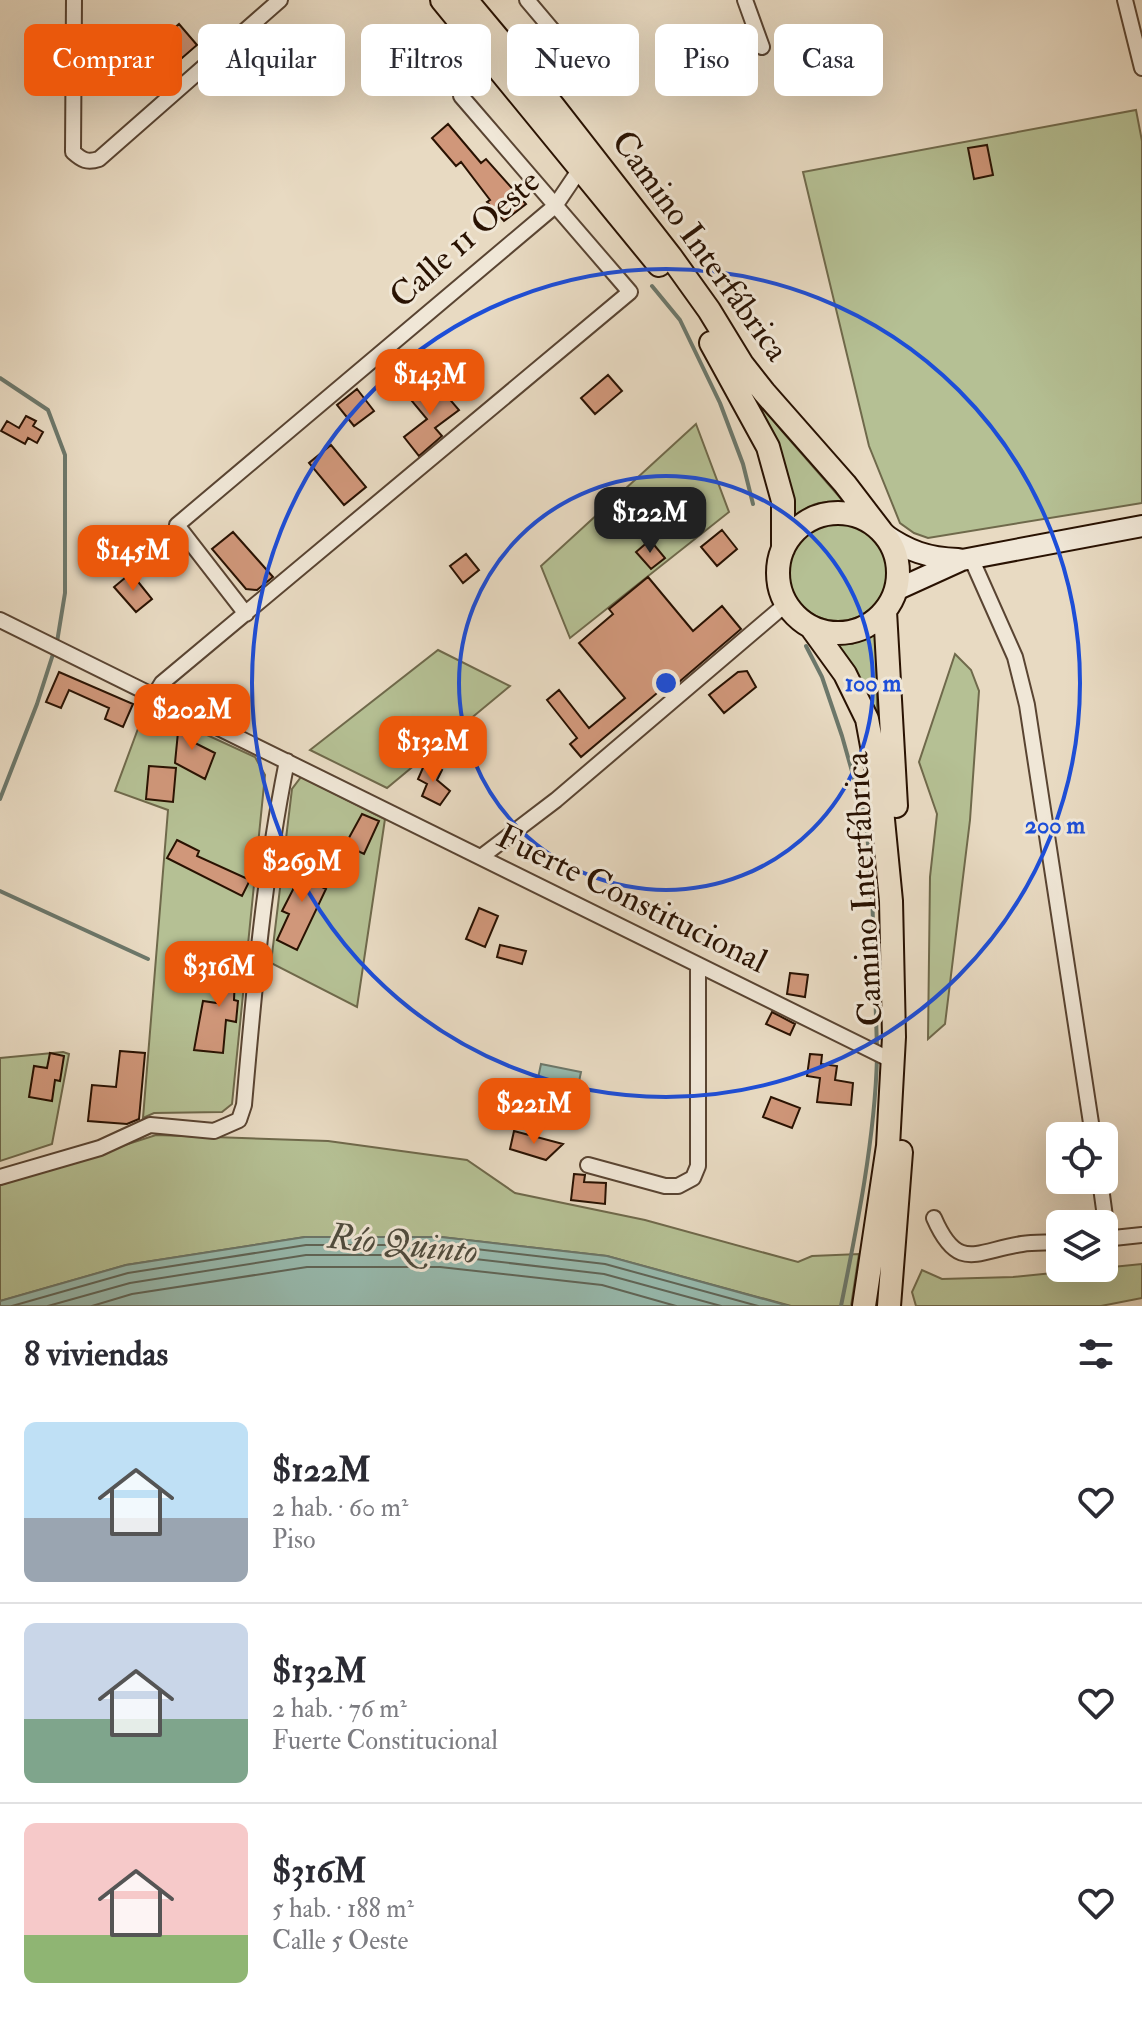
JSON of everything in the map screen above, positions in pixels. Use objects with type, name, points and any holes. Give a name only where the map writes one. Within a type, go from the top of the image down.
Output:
[{"type":"main road","name":"Camino Interfábrica","points":[[442,0],[650,254],[694,314],[768,447],[783,501],[783,549],[778,567],[779,586],[786,604],[811,627],[845,674],[867,719],[880,789],[894,964],[893,1061],[880,1271],[889,1306]]},
{"type":"main road","name":"Camino Interfábrica","points":[[466,0],[663,246],[756,383],[845,484],[896,555],[896,590],[885,611],[891,759],[909,955],[901,1153],[880,1271],[864,1306]]},
{"type":"main road","points":[[783,549],[800,528],[824,515],[860,517],[904,548],[930,558],[967,559],[1142,526]]},
{"type":"main road","points":[[896,590],[967,559]]},
{"type":"main road","points":[[811,627],[830,633],[851,632],[869,625],[885,611]]},
{"type":"street","points":[[74,0],[73,152],[82,160],[91,162],[99,159],[280,0]]},
{"type":"street","points":[[527,0],[547,24]]},
{"type":"street","points":[[745,0],[762,47]]},
{"type":"street","points":[[1125,0],[1142,68]]},
{"type":"street","points":[[154,696],[162,683],[630,292],[461,96]]},
{"type":"street","name":"Calle 11 Oeste","points":[[246,614],[177,525],[555,206],[580,169]]},
{"type":"street","points":[[967,559],[1015,657],[1027,705],[1091,1122]]},
{"type":"street","points":[[481,857],[556,800],[786,604]]},
{"type":"street","name":"Fuerte Constitucional","points":[[0,620],[893,1061]]},
{"type":"street","points":[[0,1177],[100,1148],[150,1125],[214,1131],[239,1120],[244,1105],[254,997],[287,761]]},
{"type":"street","points":[[588,1165],[665,1186],[678,1186],[693,1178],[698,1166],[698,965]]},
{"type":"street","points":[[934,1218],[944,1240],[956,1251],[972,1255],[1021,1244],[1046,1243]]},
{"type":"street","points":[[1118,1238],[1142,1235]]},
{"type":"green space","points":[[1136,110],[1142,141],[1142,503],[928,538],[914,533],[900,523],[869,446],[803,172]]},
{"type":"green space","points":[[666,259],[749,390],[843,501],[814,504],[790,520],[744,393],[702,319],[664,263]]},
{"type":"green space","points":[[696,424],[729,512],[570,638],[541,566]]},
{"type":"green space","points":[[838,523],[857,527],[872,538],[883,553],[887,572],[883,591],[872,606],[857,617],[838,621],[819,617],[804,606],[793,591],[789,572],[793,553],[804,538],[819,527]]},
{"type":"green space","points":[[876,634],[877,705],[892,857],[897,1084],[879,755],[828,642],[852,644]]},
{"type":"green space","points":[[438,650],[510,686],[387,788],[310,750]]},
{"type":"green space","points":[[955,654],[971,670],[979,691],[970,820],[945,1024],[928,1039],[930,877],[937,814],[919,762]]},
{"type":"green space","points":[[146,707],[255,757],[265,775],[232,1104],[222,1112],[154,1113],[143,1118],[168,810],[115,791]]},
{"type":"green space","points":[[301,777],[385,819],[357,1007],[271,963],[292,789]]},
{"type":"green space","points":[[69,1054],[52,1144],[0,1161],[0,1058]]},
{"type":"green space","points":[[156,1135],[328,1141],[467,1160],[515,1193],[645,1220],[798,1262],[812,1256],[859,1254],[851,1306],[791,1306],[607,1256],[441,1237],[305,1237],[126,1265],[0,1301],[0,1185]]},
{"type":"green space","points":[[1142,1264],[1142,1298],[1101,1306],[916,1306],[912,1292],[922,1270],[942,1279],[1046,1274],[1046,1282],[1118,1282],[1118,1266]]},
{"type":"water","points":[[541,1064],[581,1072],[577,1091],[537,1083]]},
{"type":"water","name":"Río Quinto","points":[[305,1237],[441,1237],[607,1256],[789,1306],[0,1306],[0,1301],[126,1265]]},
{"type":"building","points":[[182,28],[197,45],[182,58]]},
{"type":"building","points":[[448,124],[481,163],[486,159],[526,204],[504,221],[487,202],[490,200],[461,162],[456,166],[432,138]]},
{"type":"building","points":[[987,145],[993,175],[974,179],[968,148]]},
{"type":"building","points":[[608,375],[622,391],[595,414],[581,398]]},
{"type":"building","points":[[434,381],[459,410],[435,428],[442,436],[419,456],[404,437],[427,419],[411,400]]},
{"type":"building","points":[[357,389],[374,411],[354,426],[337,405]]},
{"type":"building","points":[[26,416],[36,421],[33,426],[43,432],[37,443],[28,438],[25,444],[1,431],[7,421],[19,428]]},
{"type":"building","points":[[331,445],[366,487],[344,505],[309,463]]},
{"type":"building","points":[[722,530],[737,549],[717,566],[701,547]]},
{"type":"building","points":[[233,532],[273,577],[257,590],[246,589],[212,549]]},
{"type":"building","points":[[650,540],[665,558],[651,569],[636,552]]},
{"type":"building","points":[[466,554],[479,570],[463,583],[450,566]]},
{"type":"building","points":[[131,573],[152,599],[136,612],[114,587]]},
{"type":"building","points":[[648,577],[693,631],[722,606],[741,629],[672,688],[669,683],[581,757],[570,744],[577,738],[547,700],[559,690],[589,728],[625,698],[579,643],[613,614],[609,609]]},
{"type":"building","points":[[747,671],[756,687],[724,713],[709,695],[738,672]]},
{"type":"building","points":[[59,672],[133,704],[123,727],[105,719],[109,708],[69,690],[61,708],[46,702]]},
{"type":"building","points":[[433,720],[450,732],[422,756],[403,744]]},
{"type":"building","points":[[179,722],[201,731],[195,743],[215,753],[205,779],[175,763]]},
{"type":"building","points":[[425,763],[442,770],[437,780],[450,791],[440,805],[422,796],[427,784],[418,779]]},
{"type":"building","points":[[149,766],[176,768],[173,802],[146,799]]},
{"type":"building","points":[[362,814],[379,821],[364,854],[345,845]]},
{"type":"building","points":[[177,840],[199,851],[197,856],[250,880],[242,896],[167,858]]},
{"type":"building","points":[[303,857],[322,866],[314,883],[326,889],[297,950],[277,940],[289,914],[282,911],[302,872],[297,869]]},
{"type":"building","points":[[479,908],[498,916],[485,947],[466,939]]},
{"type":"building","points":[[500,945],[526,951],[522,964],[497,957]]},
{"type":"building","points":[[219,954],[236,954],[236,1022],[226,1020],[223,1053],[194,1050],[203,1001],[217,1003]]},
{"type":"building","points":[[790,973],[808,975],[805,997],[787,994]]},
{"type":"building","points":[[772,1012],[795,1024],[790,1035],[766,1024]]},
{"type":"building","points":[[120,1051],[145,1053],[139,1119],[127,1124],[88,1121],[92,1085],[116,1087]]},
{"type":"building","points":[[50,1053],[64,1056],[60,1081],[55,1080],[52,1101],[29,1097],[34,1066],[47,1068]]},
{"type":"building","points":[[810,1054],[822,1055],[821,1064],[837,1066],[835,1080],[853,1083],[851,1105],[817,1102],[820,1078],[807,1076]]},
{"type":"building","points":[[771,1097],[800,1108],[792,1128],[763,1117]]},
{"type":"building","points":[[514,1131],[563,1144],[546,1160],[510,1149]]},
{"type":"building","points":[[574,1174],[585,1175],[584,1182],[606,1183],[605,1204],[571,1200]]},
{"type":"waterway","points":[[652,286],[680,320],[720,403],[743,464],[753,504]]},
{"type":"waterway","points":[[0,378],[48,410],[65,455],[65,593],[57,642]]},
{"type":"waterway","points":[[806,646],[822,677],[866,821],[872,891],[877,1048]]},
{"type":"waterway","points":[[0,799],[54,651]]},
{"type":"waterway","points":[[0,891],[148,959]]},
{"type":"waterway","points":[[841,1306],[869,1151],[877,1057]]}]
